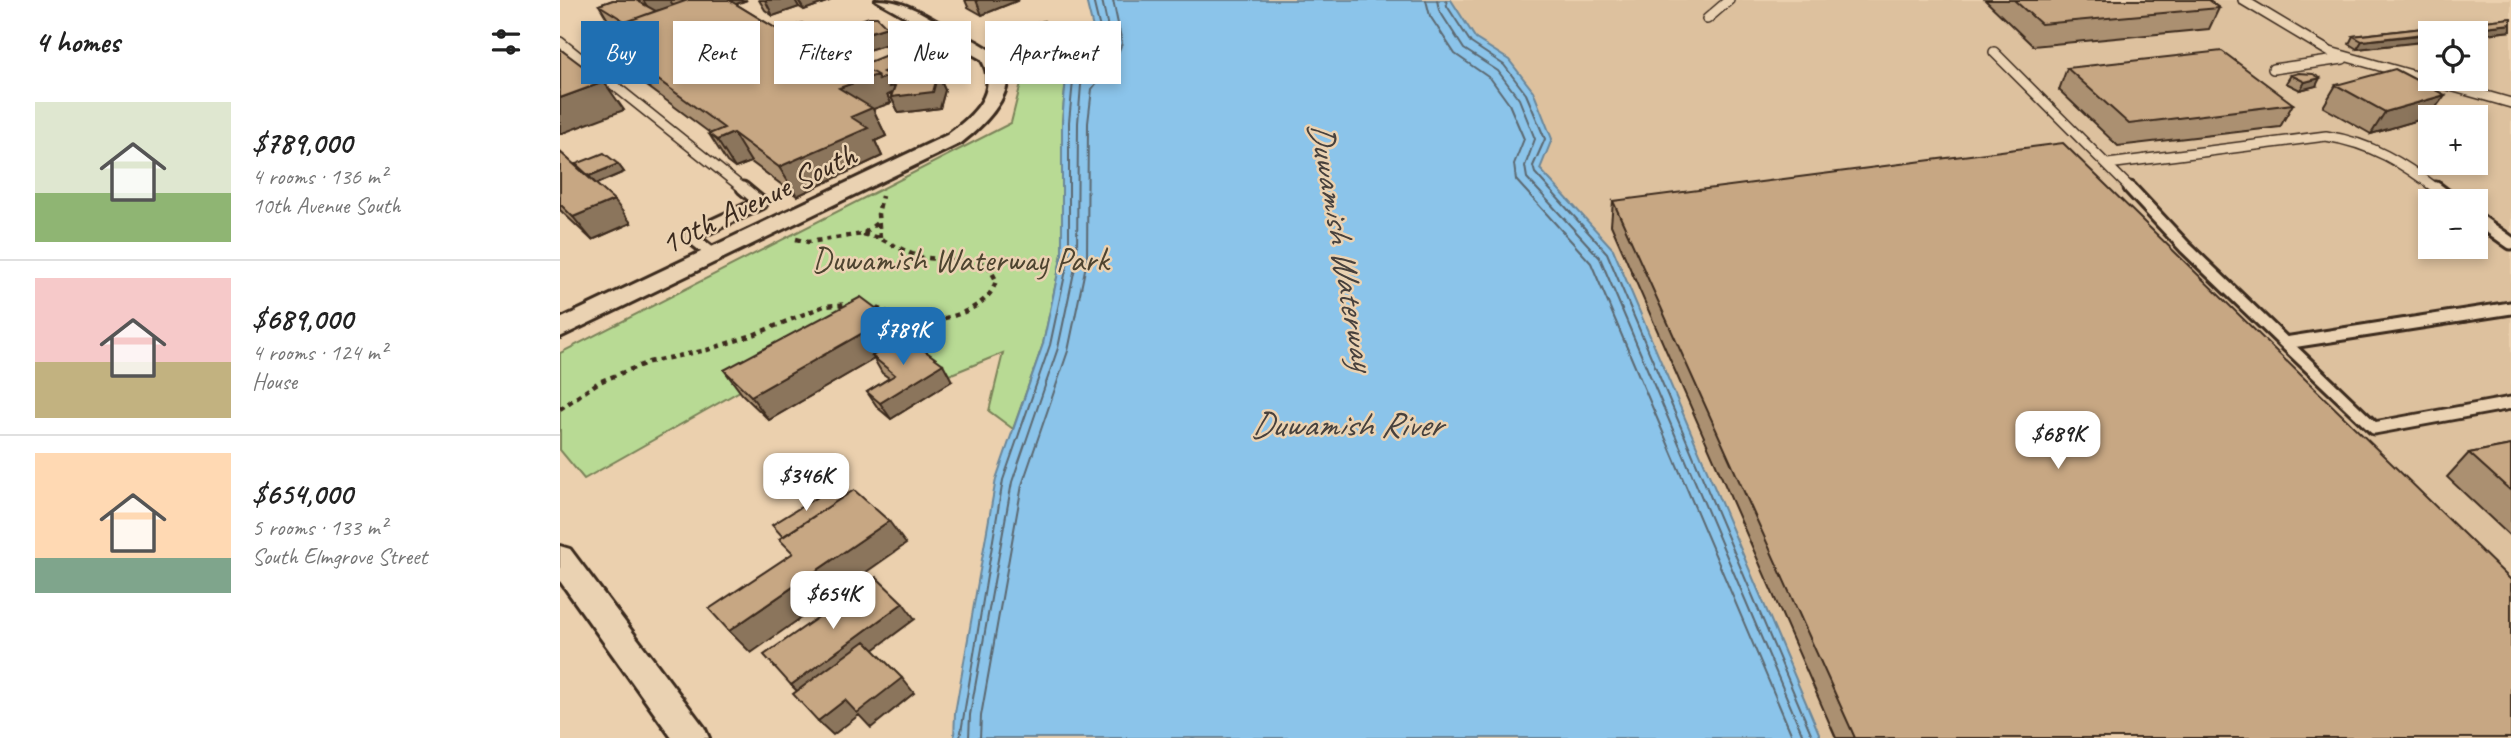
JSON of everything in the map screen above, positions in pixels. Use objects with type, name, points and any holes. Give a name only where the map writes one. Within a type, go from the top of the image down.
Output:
[{"type":"street","name":"10th Avenue South","points":[[560,329],[954,139],[980,120],[995,98],[998,71],[994,63],[988,56],[884,0]]},
{"type":"street","points":[[560,558],[692,738]]},
{"type":"lane","points":[[1707,19],[1729,0]]},
{"type":"lane","points":[[2243,0],[2323,49],[2511,103]]},
{"type":"lane","points":[[560,42],[761,203],[690,236],[715,256]]},
{"type":"lane","points":[[1994,52],[2108,164],[2185,247],[2374,428],[2511,403]]},
{"type":"lane","points":[[2273,69],[2347,58]]},
{"type":"lane","points":[[2108,164],[2326,136],[2348,138],[2381,149],[2437,189]]},
{"type":"lane","points":[[2488,227],[2511,243]]},
{"type":"lane","points":[[2286,344],[2511,309]]},
{"type":"path","points":[[879,193],[883,196],[877,223],[880,238]]},
{"type":"path","points":[[863,234],[877,223]]},
{"type":"path","points":[[792,235],[800,241],[808,242],[863,234],[880,238],[908,255],[983,264],[994,272],[996,283],[986,298],[939,320],[902,318],[864,305]]},
{"type":"path","points":[[560,410],[599,382],[649,362],[718,346],[824,306],[857,305]]},
{"type":"shaded area","points":[[1451,0],[2511,0],[2511,738],[1821,738],[1613,249],[1540,169],[1509,60],[1476,39]]},
{"type":"green space","name":"Duwamish Waterway Park","points":[[1021,84],[1065,84],[1062,122],[1062,254],[1043,344],[1013,429],[989,411],[1003,353],[949,375],[873,316],[584,479],[560,450],[560,353],[1011,123]]},
{"type":"water","name":"Duwamish River","points":[[1086,0],[1451,0],[1476,39],[1509,60],[1533,91],[1552,139],[1540,169],[1613,249],[1821,738],[954,738],[955,713],[996,479],[1043,344],[1062,254],[1062,122],[1065,84],[1121,84],[1121,21],[1091,21]]},
{"type":"building","points":[[613,0],[636,0],[656,11],[624,21],[599,5]]},
{"type":"building","points":[[688,0],[729,0],[774,27],[774,84],[851,84],[839,88],[872,108],[851,117],[868,128],[779,167],[733,133],[717,140],[709,134],[724,128],[659,80],[659,21],[628,21]]},
{"type":"building","points":[[2014,0],[2208,0],[2219,8],[2041,24]]},
{"type":"building","points":[[877,17],[887,27],[874,31],[874,21],[858,21]]},
{"type":"building","points":[[2511,18],[2511,24],[2488,27],[2488,21],[2485,21]]},
{"type":"building","points":[[2418,29],[2418,35],[2362,41],[2353,36]]},
{"type":"building","points":[[560,49],[581,65],[581,84],[598,84],[560,98]]},
{"type":"building","points":[[2222,51],[2293,104],[2129,124],[2067,68]]},
{"type":"building","points":[[888,54],[888,70],[883,72],[888,76],[879,80],[874,73],[874,60]]},
{"type":"building","points":[[2395,69],[2418,81],[2418,91],[2437,91],[2445,95],[2385,112],[2336,85]]},
{"type":"building","points":[[2313,74],[2320,78],[2305,82],[2291,75]]},
{"type":"building","points":[[890,84],[935,84],[933,92],[891,97],[895,86],[889,87]]},
{"type":"building","points":[[2063,143],[2511,580],[2511,738],[1855,738],[1613,201]]},
{"type":"building","points":[[560,152],[614,200],[573,217],[560,204]]},
{"type":"building","points":[[604,153],[618,164],[589,176],[576,164]]},
{"type":"building","points":[[861,297],[889,318],[751,396],[724,370]]},
{"type":"building","points":[[906,337],[943,364],[880,403],[867,392],[895,375],[872,356]]},
{"type":"building","points":[[2511,445],[2511,491],[2469,453]]},
{"type":"building","points":[[830,489],[840,499],[783,537],[772,525]]},
{"type":"building","points":[[854,490],[889,521],[729,631],[709,609],[793,553],[779,539]]},
{"type":"building","points":[[876,577],[903,603],[791,685],[764,655]]},
{"type":"building","points":[[865,641],[902,678],[857,713],[845,700],[818,721],[793,694]]},
{"type":"water label","name":"Duwamish Waterway","points":[[1342,245]]}]
